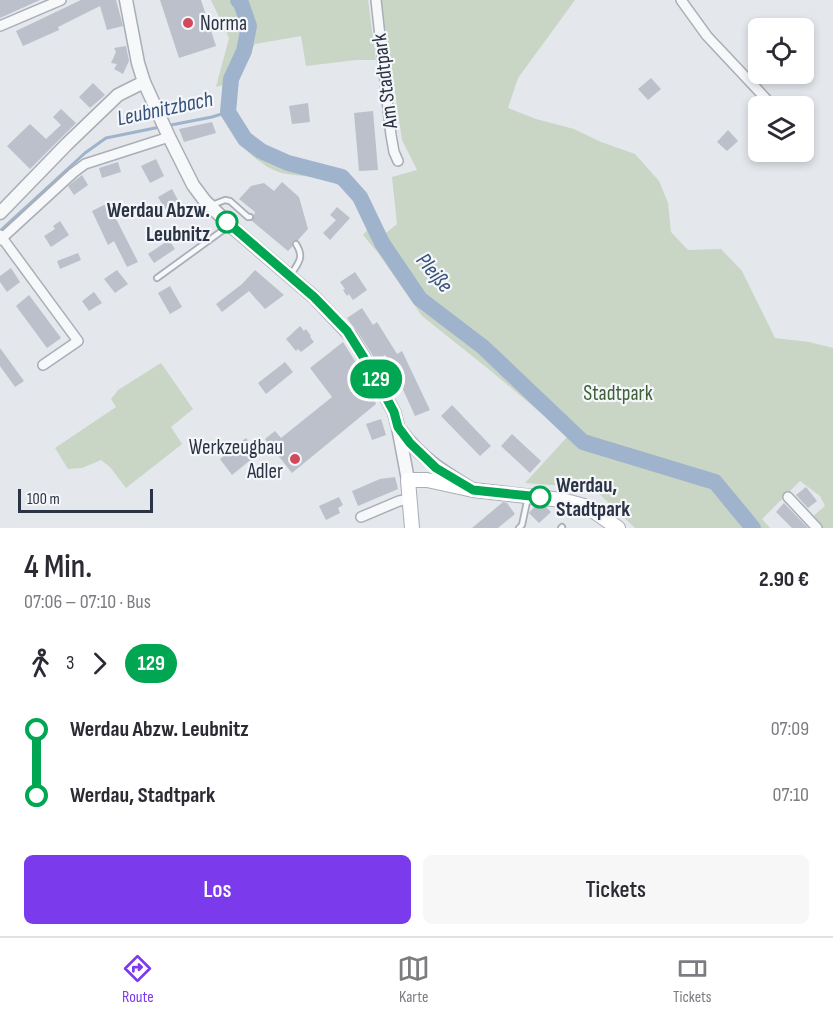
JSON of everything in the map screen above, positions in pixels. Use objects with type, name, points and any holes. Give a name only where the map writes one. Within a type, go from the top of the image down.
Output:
[{"type":"main road","points":[[412,528],[408,480],[427,480],[473,490],[562,500],[584,506],[601,515],[614,527]]},
{"type":"street","points":[[0,26],[61,0]]},
{"type":"street","points":[[126,0],[144,82],[193,185],[210,206],[314,297],[351,336],[394,412],[408,480]]},
{"type":"street","name":"Am Stadtpark","points":[[376,0],[391,135],[398,161]]},
{"type":"street","points":[[681,0],[707,36],[763,96]]},
{"type":"street","points":[[0,213],[118,95],[144,82]]},
{"type":"street","points":[[43,365],[78,341],[1,238],[85,164],[168,135]]},
{"type":"street","points":[[398,427],[410,443],[436,468],[473,490]]},
{"type":"street","points":[[788,497],[817,528]]},
{"type":"street","points":[[361,517],[399,501],[410,500]]},
{"type":"lane","points":[[210,206],[225,200],[230,201],[250,217]]},
{"type":"lane","points":[[157,278],[230,225]]},
{"type":"lane","points":[[290,276],[300,261],[301,252],[296,244]]},
{"type":"lane","points":[[519,528],[522,525],[528,496]]},
{"type":"green space","name":"Stadtpark","points":[[211,0],[368,0],[376,60],[306,66],[301,36],[255,44],[239,72],[234,90],[235,113],[246,132],[257,144],[281,155],[337,168],[354,183],[369,203],[379,226],[386,233],[397,224],[392,177],[417,170],[402,140],[381,0],[575,0],[518,78],[508,108],[536,119],[574,129],[635,154],[659,181],[668,203],[671,232],[688,250],[721,249],[742,271],[775,338],[809,342],[833,348],[833,528],[823,528],[812,517],[825,506],[820,496],[800,481],[762,519],[770,528],[635,528],[593,488],[525,483],[568,436],[422,316],[363,235],[369,228],[359,208],[345,190],[326,180],[273,170],[239,143],[224,116],[227,84],[216,87],[229,38]]},
{"type":"green space","points":[[161,363],[193,409],[171,427],[182,444],[126,488],[110,467],[101,460],[82,468],[68,469],[55,448],[116,407],[111,399],[118,390]]},
{"type":"building","points":[[0,0],[40,0],[0,18]]},
{"type":"building","points":[[81,0],[116,0],[123,26],[107,30],[100,6],[58,27],[59,30],[23,46],[16,31]]},
{"type":"building","name":"Norma","points":[[160,0],[201,0],[216,46],[179,58]]},
{"type":"building","points":[[126,46],[129,61],[123,74],[114,69],[117,64],[111,63],[116,52],[114,48]]},
{"type":"building","points":[[651,78],[661,89],[648,100],[638,89]]},
{"type":"building","points":[[93,83],[105,95],[90,108],[79,97]]},
{"type":"building","points":[[308,103],[310,122],[292,124],[289,106]]},
{"type":"building","points":[[61,109],[76,123],[30,169],[7,146],[30,124],[46,139],[61,125],[53,117]]},
{"type":"building","points":[[373,111],[378,170],[359,171],[354,113]]},
{"type":"building","points":[[212,122],[216,133],[184,142],[179,129]]},
{"type":"building","points":[[728,130],[738,141],[727,151],[717,142]]},
{"type":"building","points":[[156,159],[164,176],[150,183],[141,166]]},
{"type":"building","points":[[118,162],[121,172],[102,178],[99,168]]},
{"type":"building","points":[[82,175],[88,185],[74,195],[68,186]]},
{"type":"building","points":[[282,182],[299,197],[308,229],[298,240],[293,241],[288,251],[252,221],[255,212],[239,199],[251,186],[264,183],[274,191]]},
{"type":"building","points":[[172,189],[179,202],[165,209],[158,197]]},
{"type":"building","points":[[108,203],[138,262],[127,267],[114,241],[108,245],[92,211]]},
{"type":"building","points":[[337,207],[350,218],[330,240],[323,233],[336,220],[330,215]]},
{"type":"building","points":[[60,221],[69,235],[51,247],[44,236],[55,229],[53,226]]},
{"type":"building","points":[[169,240],[175,249],[154,263],[148,254]]},
{"type":"building","points":[[78,253],[81,260],[60,269],[57,261]]},
{"type":"building","points":[[11,268],[20,282],[7,292],[0,282],[0,276]]},
{"type":"building","points":[[117,270],[128,284],[115,293],[104,279]]},
{"type":"building","points":[[255,270],[284,295],[265,309],[249,291],[222,312],[216,304],[242,284]]},
{"type":"building","points":[[355,272],[367,290],[353,300],[349,294],[347,296],[340,282]]},
{"type":"building","points":[[170,286],[182,307],[170,314],[158,293]]},
{"type":"building","points":[[94,292],[102,303],[89,311],[82,301]]},
{"type":"building","points":[[29,295],[61,338],[47,348],[16,306]]},
{"type":"building","points":[[362,308],[373,325],[377,322],[397,354],[402,351],[430,410],[415,416],[385,355],[376,361],[347,318]]},
{"type":"building","points":[[300,326],[304,331],[306,329],[314,342],[301,352],[298,349],[296,351],[286,339]]},
{"type":"building","points":[[343,342],[363,374],[376,404],[292,473],[265,439],[275,431],[281,438],[332,397],[310,368]]},
{"type":"building","points":[[0,348],[24,381],[15,387],[0,366]]},
{"type":"building","points":[[285,362],[293,372],[266,394],[258,383]]},
{"type":"building","points":[[452,405],[491,446],[480,456],[441,416]]},
{"type":"building","points":[[381,419],[386,435],[372,440],[366,424]]},
{"type":"building","points":[[512,434],[541,461],[530,473],[501,446]]},
{"type":"building","points":[[246,438],[258,454],[232,475],[220,459]]},
{"type":"building","points":[[395,477],[398,489],[358,506],[352,491],[380,479]]},
{"type":"building","points":[[806,487],[817,501],[808,508],[796,495]]},
{"type":"building","points":[[339,497],[343,505],[338,508],[340,513],[326,520],[319,506]]},
{"type":"building","points":[[503,502],[507,503],[515,514],[498,528],[472,528]]},
{"type":"building","points":[[784,503],[808,528],[792,528],[776,512]]},
{"type":"building","points":[[535,506],[546,507],[551,512],[539,523],[529,513]]},
{"type":"waterway","name":"Pleiße","points":[[238,0],[249,26],[244,51],[231,79],[228,112],[245,139],[261,151],[288,163],[342,177],[360,197],[382,243],[420,299],[483,347],[583,442],[715,482],[753,528]]},
{"type":"waterway","name":"Leubnitzbach","points":[[166,126],[228,112]]},
{"type":"waterway","name":"Leubnitzbach","points":[[0,231],[85,153],[106,138],[160,127]]},
{"type":"bus line","name":"129","points":[[227,222],[314,297],[342,325],[369,366],[394,412],[398,427],[410,443],[436,468],[473,490],[540,497]]},
{"type":"place","name":"Norma","points":[[188,23]]},
{"type":"place","name":"Werdau Abzw. Leubnitz","points":[[227,222]]},
{"type":"place","name":"Werkzeugbau Adler","points":[[295,459]]},
{"type":"place","name":"Werdau, Stadtpark","points":[[540,497]]}]
